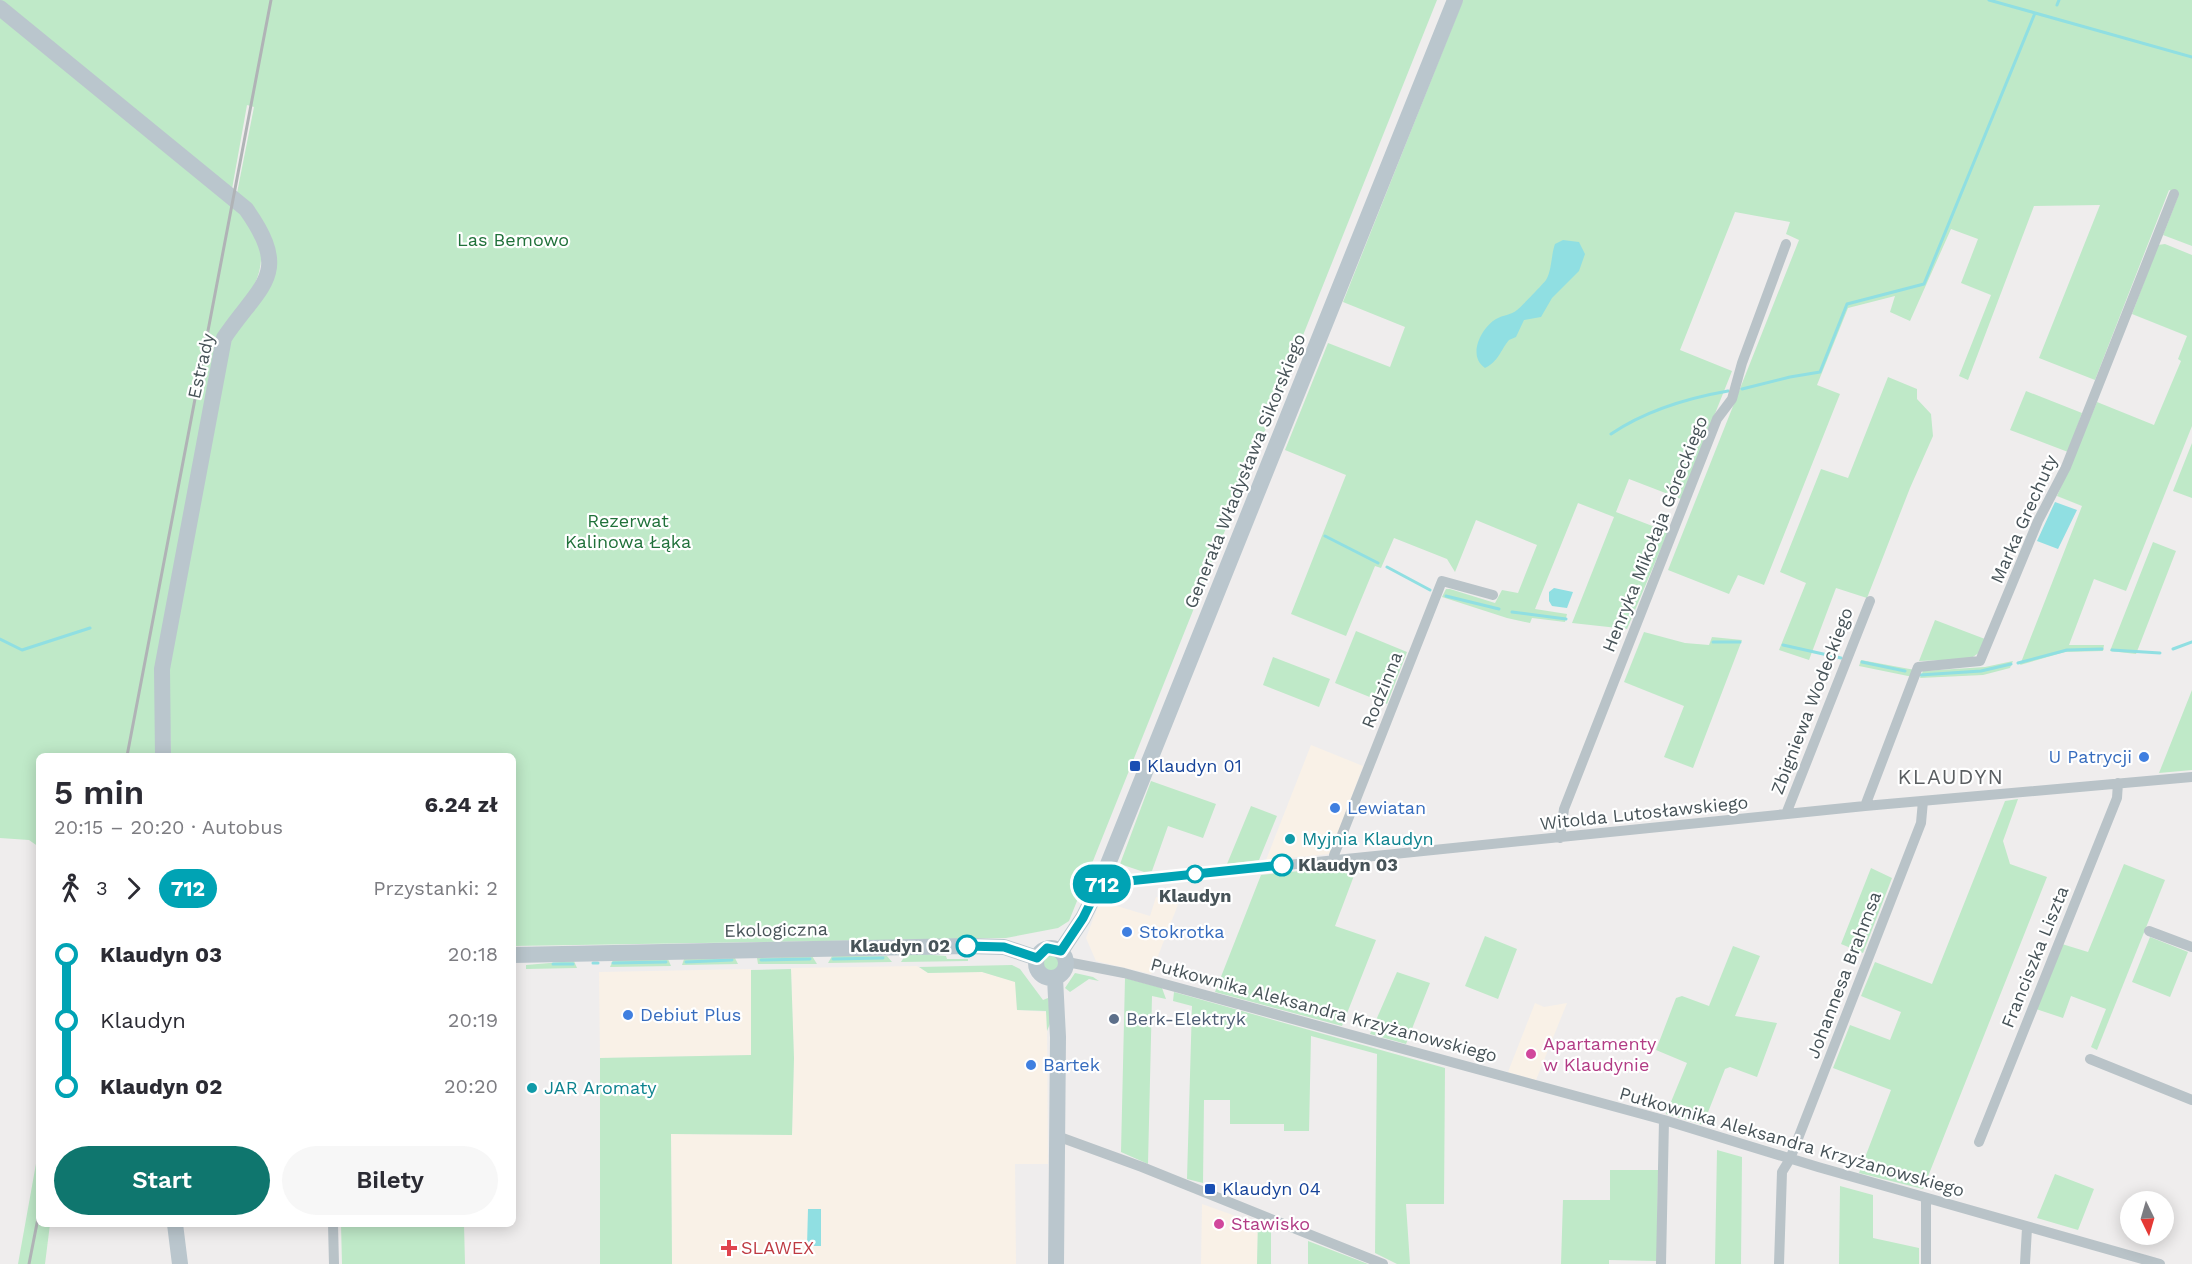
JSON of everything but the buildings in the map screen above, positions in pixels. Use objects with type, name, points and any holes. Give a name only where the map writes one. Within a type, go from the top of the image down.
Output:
[{"type":"main road","name":"Generała Władysława Sikorskiego","points":[[1064,957],[1100,884],[1455,0]]},
{"type":"main road","name":"Estrady","points":[[0,8],[246,209],[261,231],[268,252],[268,276],[260,293],[237,318],[224,338],[162,669],[163,753]]},
{"type":"main road","name":"Ekologiczna","points":[[516,955],[967,946],[1004,947],[1037,958]]},
{"type":"main road","points":[[1047,948],[1064,957],[1063,972],[1054,978],[1041,974],[1037,967],[1037,958],[1047,948]]},
{"type":"main road","points":[[1054,978],[1058,1037],[1056,1264]]},
{"type":"main road","points":[[175,1227],[180,1264]]},
{"type":"main road","points":[[172,1264],[176,1246]]},
{"type":"street","name":"Marka Grechuty","points":[[1864,806],[1918,667],[1980,661],[2038,521],[2066,467],[2174,194]]},
{"type":"street","name":"Henryka Mikołaja Góreckiego","points":[[1560,838],[1563,809],[1717,419],[1732,399],[1742,363],[1785,244]]},
{"type":"street","name":"Rodzinna","points":[[1335,860],[1442,581],[1493,595]]},
{"type":"street","name":"Zbigniewa Wodeckiego","points":[[1786,814],[1870,600]]},
{"type":"street","name":"Witolda Lutosławskiego","points":[[1100,884],[1864,806],[2192,777]]},
{"type":"street","name":"Franciszka Liszta","points":[[1979,1142],[2117,798],[2118,783]]},
{"type":"street","name":"Johannesa Brahmsa","points":[[1779,1264],[1782,1172],[1790,1159],[1921,823],[1923,801]]},
{"type":"street","points":[[2150,931],[2192,947]]},
{"type":"street","name":"Pułkownika Aleksandra Krzyżanowskiego","points":[[1064,957],[1664,1120],[2027,1228],[2123,1259],[2160,1264]]},
{"type":"street","points":[[2090,1059],[2192,1100]]},
{"type":"street","points":[[1662,1264],[1664,1120]]},
{"type":"street","points":[[1057,1136],[1142,1167],[1383,1264]]},
{"type":"street","points":[[1926,1199],[1926,1264]]},
{"type":"street","points":[[333,1227],[334,1264]]},
{"type":"street","points":[[2025,1264],[2027,1228]]},
{"type":"shaded area","points":[[1311,745],[1363,766],[1330,854],[1266,860]]},
{"type":"shaded area","points":[[1156,897],[1179,902],[1151,974],[1096,961],[1086,938],[1100,901],[1150,916]]},
{"type":"shaded area","points":[[917,966],[928,973],[982,972],[1016,982],[1017,1010],[1047,1012],[1048,1164],[1015,1164],[1016,1264],[672,1264],[671,1134],[792,1135],[794,1058],[791,968]]},
{"type":"shaded area","points":[[751,969],[751,1055],[600,1058],[599,972]]},
{"type":"shaded area","points":[[1535,1003],[1544,1007],[1567,1003],[1536,1080],[1508,1072]]},
{"type":"shaded area","points":[[1202,1204],[1258,1224],[1257,1264],[1201,1264]]},
{"type":"green space","name":"Las Bemowo","points":[[0,0],[1437,0],[1069,921],[1058,928],[1006,938],[516,946],[516,753],[171,753],[168,668],[231,339],[273,273],[237,193],[254,107],[247,105],[232,189]]},
{"type":"green space","points":[[1463,0],[2192,0],[2192,246],[2163,235],[2179,194],[2169,190],[2095,380],[2039,358],[2100,205],[2034,206],[1968,380],[1959,376],[1991,295],[1961,283],[1978,239],[1951,229],[1910,321],[1890,312],[1895,296],[1848,308],[1817,385],[1840,394],[1764,585],[1738,575],[1729,594],[1668,570],[1799,240],[1786,234],[1790,222],[1735,212],[1680,350],[1732,371],[1681,499],[1629,479],[1616,512],[1668,532],[1627,629],[1572,623],[1614,517],[1578,503],[1535,609],[1567,614],[1565,622],[1532,618],[1530,623],[1442,597],[1446,589],[1450,589],[1495,603],[1502,590],[1518,593],[1537,545],[1476,520],[1455,572],[1447,559],[1394,538],[1381,568],[1375,566],[1346,636],[1291,614],[1346,475],[1285,450],[1328,343],[1390,367],[1405,327],[1343,302]]},
{"type":"green space","points":[[0,16],[237,209],[257,236],[261,250],[261,264],[258,277],[246,301],[221,335],[157,753],[36,753],[36,845],[29,840],[0,838]]},
{"type":"green space","points":[[2165,244],[2192,255],[2192,426],[2126,591],[2094,579],[2069,645],[2104,645],[2103,651],[2065,652],[2020,665],[2082,506],[2057,496],[2097,402],[2154,425],[2181,361],[2178,359],[2187,336],[2132,314],[2158,245]]},
{"type":"green space","points":[[1888,377],[1917,389],[1917,399],[1931,414],[1933,436],[1867,598],[1836,588],[1809,660],[1779,650],[1806,583],[1780,572],[1821,469],[1848,478]]},
{"type":"green space","points":[[2026,391],[2082,413],[2068,452],[2010,430]]},
{"type":"green space","points":[[2192,443],[2192,498],[2173,491]]},
{"type":"green space","points":[[2153,542],[2176,551],[2136,654],[2110,651]]},
{"type":"green space","points":[[1935,620],[1985,639],[1980,652],[1970,659],[1919,661]]},
{"type":"green space","points":[[1356,631],[1407,652],[1387,704],[1335,683]]},
{"type":"green space","points":[[1644,632],[1685,643],[1709,645],[1712,637],[1742,640],[1693,768],[1664,757],[1684,706],[1624,682]]},
{"type":"green space","points":[[1273,657],[1330,679],[1319,707],[1263,685]]},
{"type":"green space","points":[[1861,660],[1915,670],[1913,677],[1859,666]]},
{"type":"green space","points":[[2013,661],[2010,668],[1983,675],[1920,678],[1923,671],[1985,667]]},
{"type":"green space","points":[[2192,690],[2192,770],[2159,773]]},
{"type":"green space","points":[[1151,781],[1216,804],[1203,838],[1168,826],[1152,871],[1144,872],[1120,864]]},
{"type":"green space","points":[[2018,799],[2003,841],[2010,864],[2047,877],[1923,1189],[1859,1173],[1891,1090],[1833,1068],[1850,1025],[1890,1040],[1901,1012],[1861,996],[1875,962],[1932,984],[2005,801]]},
{"type":"green space","points":[[1251,806],[1277,816],[1259,860],[1227,864]]},
{"type":"green space","points":[[2124,864],[2165,880],[2097,1050],[2091,1047],[2106,1009],[2071,996],[2063,1018],[2036,1009],[2062,944],[2088,952]]},
{"type":"green space","points":[[1358,865],[1335,926],[1376,940],[1342,1026],[1215,992],[1261,875]]},
{"type":"green space","points":[[1871,868],[1892,878],[1863,953],[1841,944]]},
{"type":"green space","points":[[1485,936],[1517,949],[1498,999],[1465,986]]},
{"type":"green space","points":[[2150,937],[2188,952],[2170,997],[2132,982]]},
{"type":"green space","points":[[1733,946],[1760,956],[1735,1016],[1777,1023],[1757,1077],[1730,1067],[1725,1069],[1703,1125],[1666,1114],[1687,1063],[1656,1050],[1676,998],[1682,996],[1709,1006]]},
{"type":"green space","points":[[1051,953],[1058,956],[1061,963],[1058,970],[1051,973],[1044,970],[1041,963],[1044,956]]},
{"type":"green space","points":[[906,954],[946,956],[947,959],[968,959],[968,961],[901,962]]},
{"type":"green space","points":[[812,956],[817,964],[758,964],[757,958]]},
{"type":"green space","points":[[832,956],[887,956],[892,962],[828,963]]},
{"type":"green space","points":[[735,958],[738,964],[682,965],[684,959]]},
{"type":"green space","points":[[668,959],[671,966],[610,967],[613,960]]},
{"type":"green space","points":[[574,961],[577,968],[526,969],[526,965]]},
{"type":"green space","points":[[1012,965],[1020,969],[1043,1000],[1048,998],[1051,1021],[1047,1031],[1046,1011],[1017,1010],[1015,982],[982,972],[928,973],[919,967]]},
{"type":"green space","points":[[791,969],[794,1058],[792,1135],[671,1134],[672,1264],[600,1264],[600,1058],[751,1055],[751,970]]},
{"type":"green space","points":[[1397,972],[1430,983],[1406,1044],[1370,1034]]},
{"type":"green space","points":[[1075,973],[1093,977],[1099,981],[1089,979],[1070,992],[1065,988]]},
{"type":"green space","points":[[1125,978],[1162,988],[1166,999],[1152,996],[1148,1164],[1121,1152]]},
{"type":"green space","points":[[1174,992],[1445,1068],[1444,1204],[1406,1204],[1410,1264],[1397,1264],[1375,1253],[1377,1054],[1311,1036],[1309,1131],[1284,1131],[1284,1124],[1230,1124],[1230,1100],[1204,1100],[1203,1183],[1187,1179],[1192,1006],[1173,1001]]},
{"type":"green space","points":[[1717,1150],[1742,1157],[1741,1264],[1715,1264]]},
{"type":"green space","points":[[36,1164],[36,1227],[50,1227],[45,1264],[18,1264]]},
{"type":"green space","points":[[1610,1170],[1658,1170],[1657,1261],[1609,1260],[1609,1264],[1561,1264],[1563,1200],[1610,1200]]},
{"type":"green space","points":[[2055,1174],[2094,1189],[2078,1230],[2037,1218]]},
{"type":"green space","points":[[1840,1186],[1873,1195],[1873,1238],[1919,1248],[1919,1264],[1839,1264]]},
{"type":"green space","points":[[1258,1221],[1271,1226],[1271,1264],[1257,1264]]},
{"type":"green space","points":[[341,1227],[464,1227],[465,1264],[342,1264]]},
{"type":"green space","points":[[1308,1241],[1368,1264],[1308,1264]]},
{"type":"water","points":[[1563,240],[1579,242],[1585,254],[1579,271],[1552,298],[1541,317],[1524,320],[1516,337],[1509,340],[1496,359],[1485,368],[1477,357],[1481,335],[1490,323],[1517,310],[1545,282],[1555,244]]},
{"type":"water","points":[[2055,502],[2077,510],[2058,549],[2037,541]]},
{"type":"water","points":[[1554,588],[1573,592],[1567,608],[1552,606],[1549,601],[1549,592]]},
{"type":"water","points":[[808,1209],[821,1209],[821,1246],[807,1246]]},
{"type":"waterway","points":[[1989,0],[2192,57]]},
{"type":"waterway","points":[[2057,5],[2059,0]]},
{"type":"waterway","points":[[1742,389],[1820,372],[1847,304],[1924,284],[2035,13]]},
{"type":"waterway","points":[[1611,434],[1667,406],[1728,391]]},
{"type":"waterway","points":[[1325,536],[1378,563]]},
{"type":"waterway","points":[[1387,567],[1430,590]]},
{"type":"waterway","points":[[1446,596],[1499,609]]},
{"type":"waterway","points":[[1512,612],[1566,619]]},
{"type":"waterway","points":[[0,639],[22,650],[90,628]]},
{"type":"waterway","points":[[1713,642],[1740,642]]},
{"type":"waterway","points":[[2173,649],[2192,642]]},
{"type":"waterway","points":[[1783,645],[1841,658]]},
{"type":"waterway","points":[[2018,663],[2067,650],[2102,649]]},
{"type":"waterway","points":[[2112,650],[2160,653]]},
{"type":"waterway","points":[[1862,662],[1905,671]]},
{"type":"waterway","points":[[1920,675],[1981,671],[2011,664]]},
{"type":"waterway","points":[[833,959],[883,958]]},
{"type":"waterway","points":[[761,960],[810,959]]},
{"type":"waterway","points":[[686,962],[732,960]]},
{"type":"waterway","points":[[613,963],[666,962]]},
{"type":"waterway","points":[[593,963],[598,963]]},
{"type":"waterway","points":[[553,964],[573,964]]},
{"type":"railway","points":[[128,753],[271,0]]},
{"type":"railway","points":[[29,1264],[36,1227]]},
{"type":"bus line","name":"712","points":[[967,946],[1004,947],[1037,958],[1041,951],[1047,948],[1061,951],[1083,918],[1100,884],[1282,865]]},
{"type":"place","name":"U Patrycji","points":[[2144,757]]},
{"type":"place","name":"Klaudyn 01","points":[[1135,766]]},
{"type":"place","name":"Lewiatan","points":[[1335,808]]},
{"type":"place","name":"Myjnia Klaudyn","points":[[1290,839]]},
{"type":"place","name":"Klaudyn 03","points":[[1282,865]]},
{"type":"place","name":"Klaudyn","points":[[1195,874]]},
{"type":"place","name":"Stokrotka","points":[[1127,932]]},
{"type":"place","name":"Klaudyn 02","points":[[967,946]]},
{"type":"place","name":"Debiut Plus","points":[[628,1015]]},
{"type":"place","name":"Berk-Elektryk","points":[[1114,1019]]},
{"type":"place","name":"Apartamenty w Klaudynie","points":[[1531,1054]]},
{"type":"place","name":"Bartek","points":[[1031,1065]]},
{"type":"place","name":"JAR Aromaty","points":[[532,1088]]},
{"type":"place","name":"Klaudyn 04","points":[[1210,1189]]},
{"type":"place","name":"Stawisko","points":[[1219,1224]]},
{"type":"place","name":"SLAWEX","points":[[729,1248]]},
{"type":"district","name":"KLAUDYN","points":[[1951,777]]},
{"type":"park label","name":"Rezerwat Kalinowa Łąka","points":[[628,531]]}]
